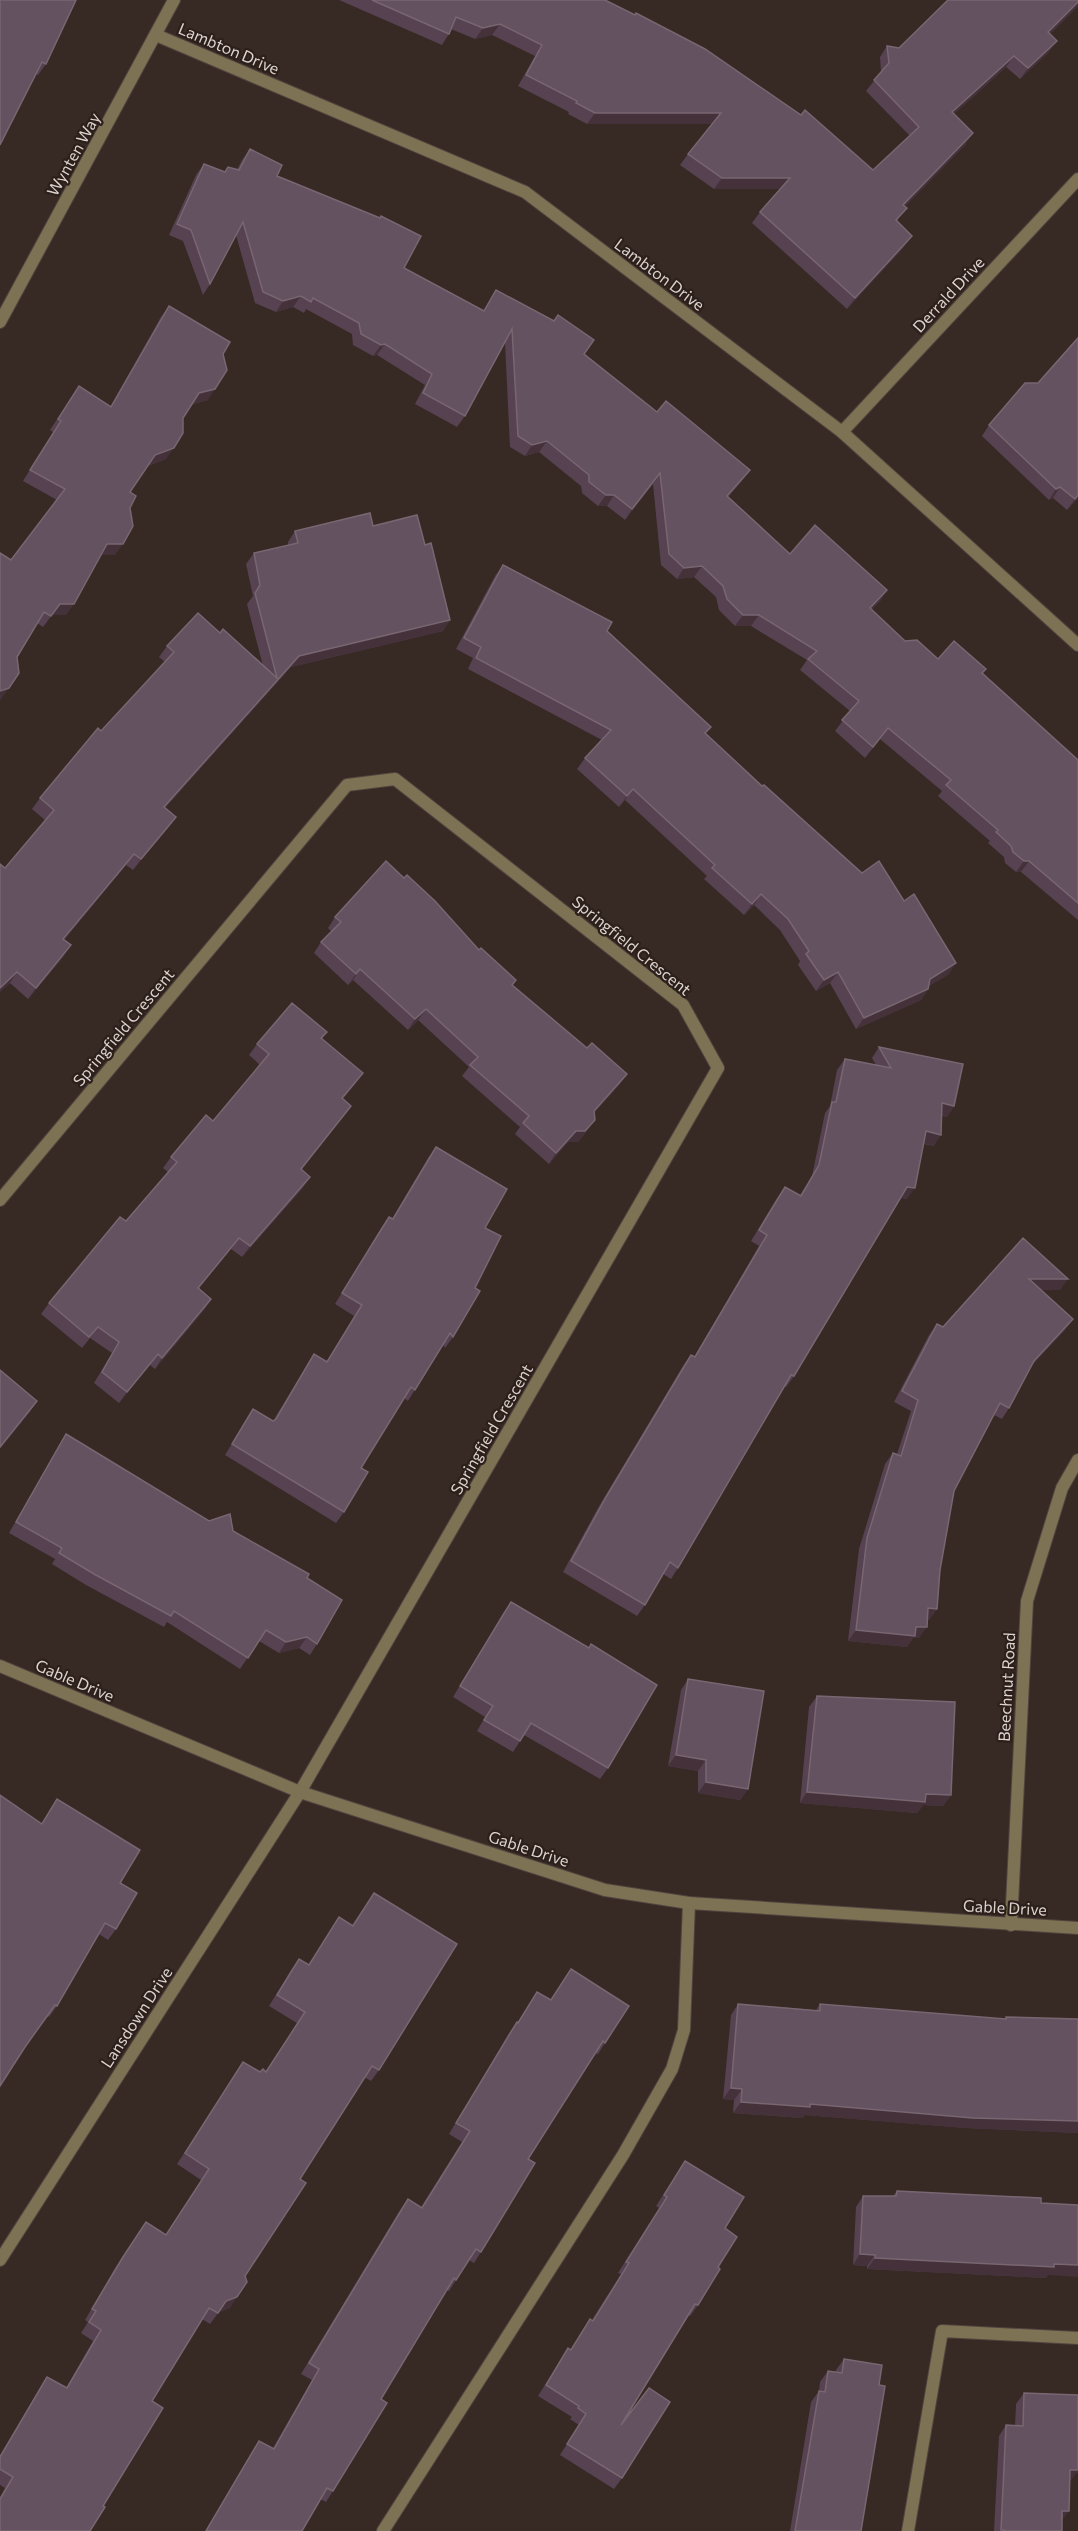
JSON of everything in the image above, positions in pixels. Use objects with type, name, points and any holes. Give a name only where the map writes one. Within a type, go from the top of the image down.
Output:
[{"type":"street","name":"Wynten Way","points":[[0,322],[174,0]]},
{"type":"street","name":"Lambton Drive","points":[[156,35],[525,192],[842,432],[1078,645]]},
{"type":"street","name":"Derrald Drive","points":[[842,432],[1078,179]]},
{"type":"street","name":"Springfield Crescent","points":[[0,1200],[347,785],[395,779],[683,1005],[718,1068],[300,1792]]},
{"type":"street","name":"Beechnut Road","points":[[1011,1924],[1027,1601],[1062,1488],[1078,1460]]},
{"type":"street","name":"Gable Drive","points":[[0,1666],[300,1792],[605,1890],[689,1903],[1078,1928]]},
{"type":"street","name":"Lansdown Drive","points":[[0,2260],[300,1792]]},
{"type":"street","points":[[383,2531],[623,2156],[672,2069],[684,2030],[689,1903]]},
{"type":"street","points":[[908,2531],[942,2331],[1078,2338]]},
{"type":"building","points":[[0,0],[76,0],[46,64],[42,62],[0,145]]},
{"type":"building","points":[[372,0],[605,0],[635,15],[636,13],[705,49],[801,115],[805,110],[873,170],[919,127],[874,80],[889,63],[887,46],[899,48],[948,0],[1078,0],[1078,2],[1048,32],[1057,41],[1028,68],[1014,56],[952,112],[973,133],[903,205],[907,208],[896,220],[912,236],[855,298],[760,212],[790,178],[722,178],[688,154],[721,113],[595,113],[576,103],[577,101],[526,75],[542,45],[500,24],[483,28],[456,17],[449,34]]},
{"type":"building","points":[[250,149],[282,165],[277,176],[380,218],[381,216],[421,236],[404,268],[484,311],[496,290],[554,321],[558,315],[594,340],[584,354],[657,412],[666,401],[750,470],[727,496],[790,554],[815,525],[887,590],[870,608],[905,641],[917,640],[938,659],[954,641],[986,669],[982,673],[1078,760],[1078,903],[1029,861],[1024,861],[1013,852],[1011,846],[996,832],[998,830],[946,785],[951,780],[888,728],[873,747],[842,720],[859,701],[808,659],[817,651],[759,615],[743,615],[727,599],[723,586],[702,566],[684,568],[669,554],[660,473],[632,509],[614,495],[606,495],[589,482],[589,475],[547,441],[532,445],[518,436],[512,329],[465,416],[423,393],[432,374],[385,344],[381,345],[361,334],[359,323],[313,298],[311,302],[301,296],[283,301],[263,292],[243,222],[210,284],[191,230],[177,224],[204,164],[225,172],[228,167],[239,170]]},
{"type":"building","points":[[169,306],[230,342],[223,354],[227,370],[215,389],[199,393],[183,418],[183,433],[174,448],[155,455],[130,492],[136,496],[130,508],[133,526],[123,544],[107,544],[74,604],[60,604],[51,616],[44,612],[17,657],[19,673],[9,688],[0,691],[0,553],[11,560],[65,489],[30,470],[61,421],[58,419],[79,386],[111,407]]},
{"type":"building","points":[[1078,338],[1078,495],[1075,499],[1060,487],[1056,489],[989,425],[1025,383],[1038,383]]},
{"type":"building","points":[[370,513],[373,526],[417,515],[425,545],[431,543],[450,620],[299,656],[164,807],[176,817],[141,859],[134,854],[63,939],[71,945],[36,988],[17,972],[0,988],[0,864],[5,868],[54,810],[40,798],[98,728],[101,731],[174,652],[167,646],[198,613],[220,633],[223,629],[277,678],[255,593],[260,585],[254,553],[298,543],[295,531]]},
{"type":"building","points":[[503,565],[612,622],[607,631],[711,727],[705,733],[762,786],[764,785],[862,873],[879,861],[904,901],[914,894],[956,963],[930,979],[928,989],[864,1018],[838,972],[824,980],[806,954],[809,951],[788,919],[761,894],[752,904],[712,868],[715,865],[633,789],[627,796],[585,758],[611,730],[476,658],[481,647],[464,638]]},
{"type":"building","points":[[386,861],[404,878],[407,875],[435,901],[479,950],[481,948],[516,980],[512,985],[587,1048],[592,1043],[627,1074],[594,1111],[595,1120],[585,1131],[576,1131],[556,1153],[523,1123],[529,1116],[470,1065],[478,1057],[426,1009],[415,1019],[360,969],[356,974],[321,942],[341,922],[335,917]]},
{"type":"building","points":[[292,1003],[327,1032],[321,1038],[363,1073],[342,1098],[351,1106],[301,1169],[310,1177],[250,1246],[239,1238],[198,1288],[211,1299],[162,1358],[158,1354],[127,1392],[102,1372],[119,1342],[98,1327],[89,1337],[49,1303],[120,1217],[126,1221],[177,1162],[171,1157],[206,1115],[213,1121],[269,1054],[257,1044]]},
{"type":"building","points":[[879,1047],[963,1064],[954,1106],[942,1103],[941,1135],[926,1131],[915,1188],[907,1187],[794,1376],[791,1375],[678,1568],[670,1562],[645,1605],[571,1561],[606,1497],[691,1355],[695,1357],[767,1235],[759,1230],[785,1187],[801,1196],[819,1165],[832,1102],[836,1102],[845,1059],[891,1068]]},
{"type":"building","points":[[436,1147],[507,1189],[485,1228],[501,1236],[475,1288],[480,1291],[453,1337],[450,1333],[415,1390],[411,1387],[361,1468],[368,1472],[344,1512],[232,1444],[253,1409],[273,1421],[276,1419],[314,1354],[327,1362],[362,1305],[342,1293],[389,1217],[393,1219]]},
{"type":"building","points":[[1023,1238],[1068,1279],[1029,1279],[1073,1319],[1034,1361],[1009,1408],[1000,1403],[954,1491],[940,1570],[937,1609],[928,1608],[927,1627],[916,1627],[915,1636],[856,1630],[867,1538],[893,1453],[901,1456],[918,1400],[902,1391],[937,1324],[943,1327]]},
{"type":"building","points":[[0,1370],[37,1401],[0,1447]]},
{"type":"building","points":[[66,1434],[209,1521],[230,1514],[233,1531],[309,1574],[307,1578],[342,1600],[317,1644],[307,1637],[286,1642],[266,1630],[248,1658],[174,1611],[171,1616],[94,1574],[59,1553],[62,1548],[16,1522]]},
{"type":"building","points":[[511,1602],[589,1648],[591,1644],[657,1685],[608,1768],[531,1723],[520,1741],[484,1720],[493,1706],[460,1686]]},
{"type":"building","points":[[688,1679],[764,1691],[748,1789],[706,1782],[706,1760],[676,1755]]},
{"type":"building","points":[[817,1696],[955,1702],[951,1795],[926,1794],[925,1802],[807,1792]]},
{"type":"building","points":[[0,1795],[42,1824],[57,1799],[140,1850],[120,1883],[137,1893],[116,1929],[105,1923],[57,2006],[55,2005],[25,2047],[0,2086]]},
{"type":"building","points":[[374,1893],[457,1944],[379,2070],[372,2066],[300,2179],[306,2183],[245,2276],[247,2282],[237,2297],[226,2301],[218,2313],[209,2308],[152,2401],[163,2408],[90,2531],[0,2531],[0,2499],[13,2477],[0,2469],[0,2457],[47,2377],[67,2388],[101,2330],[89,2322],[96,2311],[92,2309],[146,2222],[166,2235],[209,2169],[185,2153],[243,2062],[260,2072],[263,2069],[266,2072],[305,2012],[277,1995],[299,1959],[309,1965],[339,1917],[353,1926]]},
{"type":"building","points":[[571,1969],[629,2006],[605,2043],[603,2041],[528,2159],[535,2163],[481,2252],[476,2249],[456,2280],[454,2278],[381,2399],[387,2403],[333,2491],[327,2488],[302,2531],[206,2531],[259,2441],[274,2449],[319,2369],[309,2363],[408,2199],[422,2208],[470,2131],[456,2123],[517,2022],[537,1992],[551,2000]]},
{"type":"building","points":[[738,2004],[820,2011],[820,2004],[1006,2019],[1006,2017],[1078,2019],[1078,2121],[973,2118],[810,2104],[810,2107],[741,2102],[742,2089],[731,2088]]},
{"type":"building","points":[[685,2161],[744,2197],[725,2228],[737,2237],[698,2305],[695,2304],[621,2425],[649,2388],[670,2402],[622,2478],[567,2444],[586,2414],[578,2408],[579,2406],[546,2385],[568,2348],[571,2350],[590,2319],[593,2321],[629,2263],[626,2262],[667,2197],[664,2195]]},
{"type":"building","points":[[897,2191],[1041,2198],[1041,2203],[1078,2205],[1078,2265],[1054,2264],[1054,2267],[875,2258],[875,2255],[860,2254],[863,2196],[896,2196]]},
{"type":"building","points":[[844,2359],[882,2365],[879,2385],[885,2386],[861,2531],[795,2531],[819,2391],[825,2392],[828,2371],[842,2373]]},
{"type":"building","points":[[1024,2393],[1078,2395],[1078,2470],[1070,2470],[1069,2511],[1062,2511],[1062,2531],[1001,2530],[1006,2425],[1023,2426]]}]
